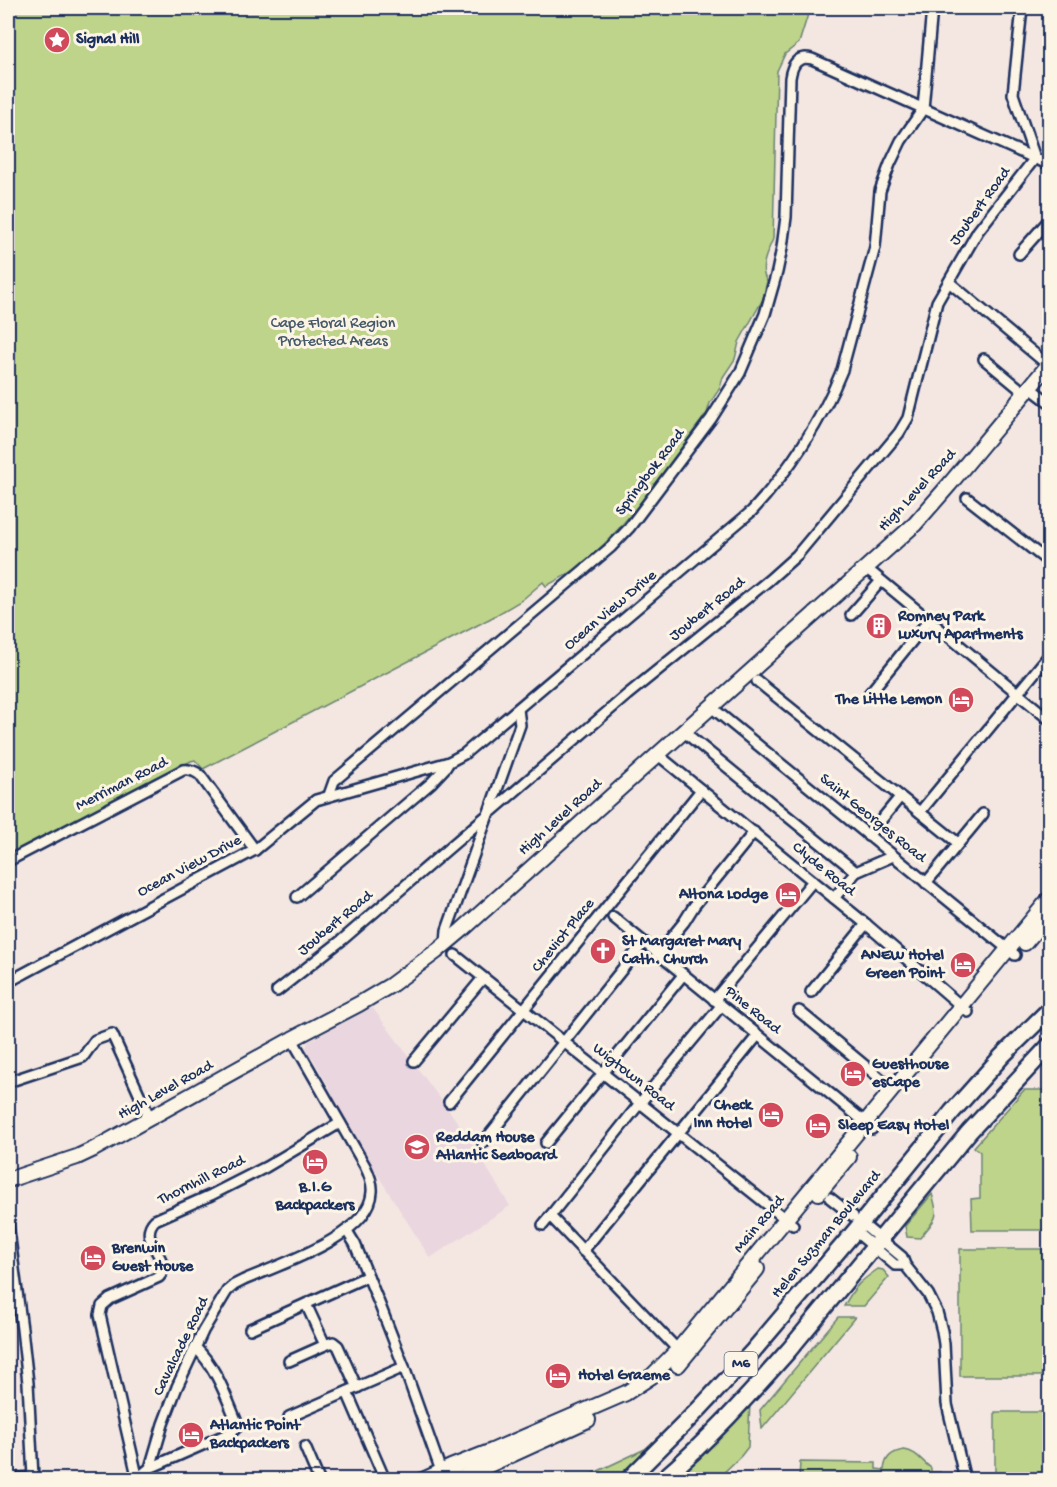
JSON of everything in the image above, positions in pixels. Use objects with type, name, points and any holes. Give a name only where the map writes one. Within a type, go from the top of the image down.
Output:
[{"type":"main road","name":"High Level Road","points":[[8,1180],[77,1157],[110,1141],[377,994],[446,944],[915,524],[1049,364]]},
{"type":"main road","name":"Main Road","points":[[456,1479],[622,1405],[652,1387],[670,1372],[691,1350],[790,1222],[1011,952],[1050,898]]},
{"type":"main road","name":"Main Road","points":[[1011,952],[1050,913]]},
{"type":"main road","name":"Main Road","points":[[869,1126],[893,1089],[965,1009]]},
{"type":"main road","name":"Helen Suzman Boulevard","points":[[628,1479],[700,1408],[753,1351],[856,1223],[952,1112],[1002,1056],[1050,1009]]},
{"type":"main road","name":"M6","points":[[662,1479],[700,1446],[759,1384],[969,1132],[1050,1046]]},
{"type":"main road","name":"Main Road","points":[[423,1479],[442,1475],[626,1393],[652,1376],[678,1350],[790,1222]]},
{"type":"street","name":"Ocean View Drive","points":[[8,982],[255,849],[316,800],[449,762],[464,754],[743,519],[766,496],[802,448],[842,370],[875,247],[880,191],[901,141],[923,109],[932,8]]},
{"type":"street","points":[[1022,8],[1012,94],[1035,158]]},
{"type":"street","name":"Springbok Road","points":[[330,795],[334,782],[611,548],[678,463],[726,396],[754,343],[765,314],[783,248],[791,70],[796,62],[801,58],[812,59],[923,109]]},
{"type":"street","points":[[923,109],[1050,165]]},
{"type":"street","name":"Joubert Road","points":[[277,991],[342,940],[627,695],[797,555],[905,425],[912,407],[937,302],[978,231],[1035,158]]},
{"type":"street","points":[[1019,255],[1050,219]]},
{"type":"street","points":[[949,282],[1049,364]]},
{"type":"street","points":[[984,360],[1050,403]]},
{"type":"street","points":[[967,498],[1050,563]]},
{"type":"street","points":[[866,568],[1050,720]]},
{"type":"street","points":[[851,615],[881,581]]},
{"type":"street","points":[[869,693],[929,620]]},
{"type":"street","points":[[920,812],[1050,654]]},
{"type":"street","points":[[757,681],[958,843]]},
{"type":"street","name":"Saint Georges Road","points":[[710,706],[1011,952]]},
{"type":"street","points":[[446,944],[447,930],[520,725],[518,709]]},
{"type":"street","points":[[683,731],[856,872]]},
{"type":"street","name":"Clyde Road","points":[[657,754],[866,924],[965,1009]]},
{"type":"street","points":[[297,897],[431,783],[449,762]]},
{"type":"street","name":"Merriman Road","points":[[8,861],[187,769],[200,775],[255,849]]},
{"type":"street","name":"Cheviot Place","points":[[449,1102],[701,790]]},
{"type":"street","points":[[868,836],[900,797]]},
{"type":"street","points":[[926,883],[983,814]]},
{"type":"street","points":[[658,954],[754,832]]},
{"type":"street","points":[[834,898],[856,872],[893,856]]},
{"type":"street","points":[[543,1225],[813,881]]},
{"type":"street","name":"Pine Road","points":[[613,917],[869,1126]]},
{"type":"street","points":[[811,992],[866,924]]},
{"type":"street","points":[[483,1143],[644,942]]},
{"type":"street","name":"Wigtown Road","points":[[455,955],[790,1222]]},
{"type":"street","points":[[546,1143],[683,975]]},
{"type":"street","points":[[414,1061],[483,978]]},
{"type":"street","points":[[799,1011],[893,1089]]},
{"type":"street","points":[[8,1082],[83,1057],[95,1040],[112,1034],[150,1118]]},
{"type":"street","points":[[583,1251],[758,1035]]},
{"type":"street","name":"Cavalcade Road","points":[[150,1468],[177,1387],[221,1299],[234,1284],[328,1244],[347,1231],[369,1205],[372,1191],[371,1180],[365,1166],[292,1039]]},
{"type":"street","name":"Thornhill Road","points":[[138,1479],[100,1315],[102,1306],[110,1299],[163,1272],[163,1266],[148,1232],[155,1220],[266,1167],[340,1123]]},
{"type":"street","points":[[830,1198],[877,1243],[902,1257],[904,1265],[928,1294],[940,1322],[944,1344],[947,1404],[965,1479]]},
{"type":"street","points":[[550,1216],[678,1350]]},
{"type":"street","points":[[8,1224],[28,1383],[34,1478],[8,1479]]},
{"type":"street","points":[[347,1231],[355,1244],[404,1367],[442,1475]]},
{"type":"street","points":[[250,1329],[368,1276]]},
{"type":"street","points":[[306,1304],[329,1343],[338,1346],[357,1388]]},
{"type":"street","points":[[289,1361],[329,1343]]},
{"type":"street","points":[[138,1479],[150,1468],[232,1432],[237,1427],[216,1373],[195,1347]]},
{"type":"street","points":[[290,1417],[404,1367]]},
{"type":"street","points":[[347,1392],[385,1479]]},
{"type":"street","points":[[305,1447],[319,1479]]},
{"type":"shaded area","name":"Reddam House Atlantic Seaboard","points":[[372,1007],[465,1132],[510,1206],[430,1258],[369,1161],[312,1057],[309,1058],[305,1051],[308,1042]]},
{"type":"green space","name":"Cape Floral Region Protected Areas","points":[[8,8],[810,8],[799,43],[785,54],[777,71],[773,239],[763,271],[767,281],[763,299],[739,342],[735,359],[723,377],[707,413],[615,533],[579,567],[546,586],[543,582],[522,600],[493,617],[203,769],[195,760],[191,761],[8,856]]},
{"type":"green space","points":[[1024,1090],[1049,1090],[1049,1230],[972,1230],[971,1199],[980,1198],[980,1152],[974,1147]]},
{"type":"green space","points":[[932,1194],[936,1209],[933,1222],[920,1238],[907,1237],[905,1226]]},
{"type":"green space","points":[[960,1249],[1042,1249],[1042,1376],[960,1376]]},
{"type":"green space","points":[[878,1269],[883,1270],[889,1277],[864,1306],[844,1306],[858,1285]]},
{"type":"green space","points":[[838,1317],[855,1317],[762,1429],[760,1410]]},
{"type":"green space","points":[[750,1402],[748,1447],[741,1456],[717,1479],[672,1480],[712,1444]]},
{"type":"green space","points":[[995,1412],[1049,1412],[1049,1479],[995,1479]]},
{"type":"green space","points":[[679,1418],[660,1443],[617,1479],[579,1480],[645,1449]]},
{"type":"green space","points":[[904,1450],[916,1455],[931,1468],[931,1472],[940,1472],[940,1479],[799,1479],[800,1462],[876,1463],[876,1469],[884,1470],[890,1456]]},
{"type":"place","name":"Signal Hill","points":[[57,40]]},
{"type":"place","name":"Romney Park Luxury Apartments","points":[[879,626]]},
{"type":"place","name":"The Little Lemon","points":[[961,700]]},
{"type":"place","name":"Altona Lodge","points":[[788,895]]},
{"type":"place","name":"St Margaret Mary Cath. Church","points":[[603,951]]},
{"type":"place","name":"ANEW Hotel Green Point","points":[[963,965]]},
{"type":"place","name":"Guesthouse esCape","points":[[853,1074]]},
{"type":"place","name":"Check Inn Hotel","points":[[771,1115]]},
{"type":"place","name":"Sleep Easy Hotel","points":[[818,1126]]},
{"type":"place","name":"Reddam House Atlantic Seaboard","points":[[417,1147]]},
{"type":"place","name":"B.I.G Backpackers","points":[[315,1162]]},
{"type":"place","name":"Brenwin Guest House","points":[[93,1258]]},
{"type":"place","name":"Hotel Graeme","points":[[558,1376]]},
{"type":"place","name":"Atlantic Point Backpackers","points":[[191,1435]]}]
